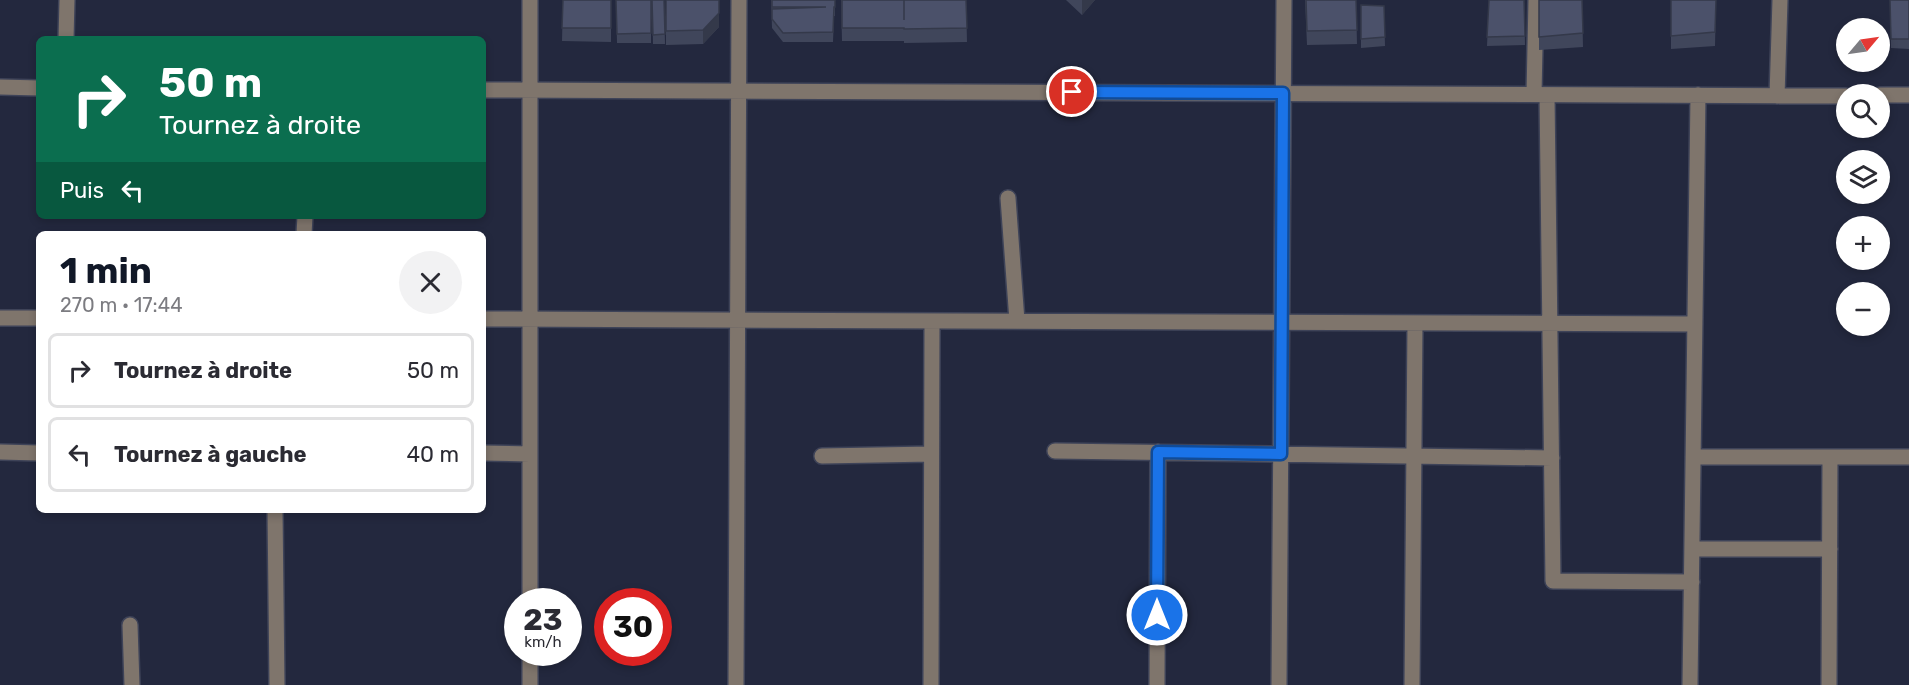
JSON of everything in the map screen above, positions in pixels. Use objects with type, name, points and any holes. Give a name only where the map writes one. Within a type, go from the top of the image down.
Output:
[{"type":"street","points":[[66,36],[67,0]]},
{"type":"street","points":[[530,0],[530,588]]},
{"type":"street","points":[[736,685],[740,0]]},
{"type":"street","points":[[1279,685],[1284,0]]},
{"type":"street","points":[[1536,0],[1550,323],[1553,581],[1692,582]]},
{"type":"street","points":[[1777,96],[1780,0]]},
{"type":"street","points":[[0,87],[36,88]]},
{"type":"street","points":[[486,90],[1836,96]]},
{"type":"street","points":[[1890,95],[1909,95]]},
{"type":"street","points":[[1690,685],[1698,96]]},
{"type":"street","points":[[1008,198],[1017,321]]},
{"type":"street","points":[[0,318],[36,318]]},
{"type":"street","points":[[486,320],[1695,324]]},
{"type":"street","points":[[931,685],[932,321]]},
{"type":"street","points":[[1412,685],[1415,323]]},
{"type":"street","points":[[1055,450],[1552,458]]},
{"type":"street","points":[[0,452],[36,453]]},
{"type":"street","points":[[1157,685],[1158,452]]},
{"type":"street","points":[[486,453],[530,454]]},
{"type":"street","points":[[822,456],[931,454]]},
{"type":"street","points":[[1693,457],[1909,457]]},
{"type":"street","points":[[1830,457],[1830,685]]},
{"type":"street","points":[[275,513],[277,685]]},
{"type":"street","points":[[1692,549],[1830,549]]},
{"type":"street","points":[[130,625],[132,685]]},
{"type":"street","points":[[530,666],[530,685]]},
{"type":"building","points":[[563,0],[611,0],[611,28],[562,28]]},
{"type":"building","points":[[616,0],[651,0],[651,33],[617,34]]},
{"type":"building","points":[[652,0],[664,0],[665,34],[653,35]]},
{"type":"building","points":[[666,0],[719,0],[719,13],[703,30],[666,31]]},
{"type":"building","points":[[772,0],[835,0],[833,32],[783,33],[772,19],[772,9],[826,7],[772,7]]},
{"type":"building","points":[[842,0],[966,0],[967,28],[842,28]]},
{"type":"building","points":[[1306,0],[1356,0],[1357,30],[1307,31]]},
{"type":"building","points":[[1489,0],[1524,0],[1525,36],[1487,37]]},
{"type":"building","points":[[1539,0],[1582,0],[1583,33],[1539,37]]},
{"type":"building","points":[[1671,0],[1716,0],[1715,32],[1671,36]]},
{"type":"building","points":[[1890,0],[1909,0],[1909,39],[1891,39]]},
{"type":"building","points":[[1361,5],[1384,6],[1385,37],[1361,39]]},
{"type":"route","points":[[1072,92],[1283,93],[1281,454],[1158,452],[1157,615]]}]
